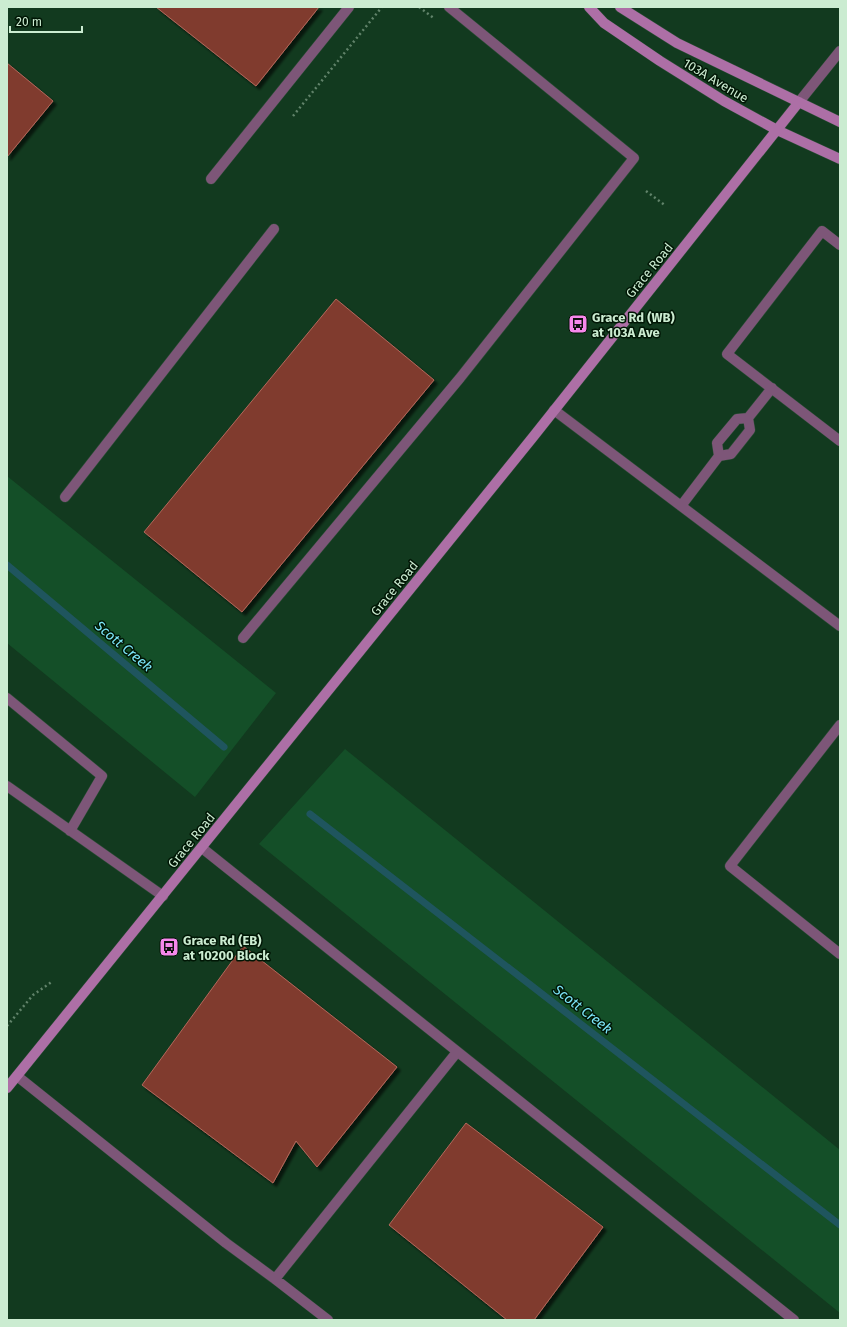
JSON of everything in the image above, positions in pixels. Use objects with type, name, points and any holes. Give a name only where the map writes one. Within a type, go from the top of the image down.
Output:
[{"type":"street","points":[[211,179],[349,7]]},
{"type":"street","points":[[243,638],[460,378],[634,158],[449,7]]},
{"type":"street","name":"103A Avenue","points":[[589,7],[604,23],[660,61],[724,101],[777,130],[840,159]]},
{"type":"street","name":"103A Avenue","points":[[620,7],[677,44],[840,122]]},
{"type":"street","points":[[799,102],[840,51]]},
{"type":"street","name":"Grace Road","points":[[7,1088],[554,410],[799,102]]},
{"type":"street","points":[[65,497],[274,229]]},
{"type":"street","points":[[840,245],[822,231],[727,354],[840,441]]},
{"type":"street","points":[[719,456],[717,443],[736,419],[748,418],[772,388]]},
{"type":"street","points":[[554,410],[840,626]]},
{"type":"street","points":[[681,506],[719,456],[731,454],[750,430],[748,418]]},
{"type":"street","points":[[7,698],[102,776],[70,831]]},
{"type":"street","points":[[840,726],[730,866],[840,954]]},
{"type":"street","points":[[7,786],[163,896]]},
{"type":"street","points":[[202,848],[794,1320]]},
{"type":"street","points":[[275,1279],[457,1052]]},
{"type":"street","points":[[17,1076],[226,1243],[328,1320]]},
{"type":"path","points":[[294,116],[382,7]]},
{"type":"path","points":[[420,7],[438,22]]},
{"type":"path","points":[[646,191],[666,206]]},
{"type":"path","points":[[7,1026],[33,996],[53,981]]},
{"type":"shaded area","points":[[7,7],[840,7],[840,1320],[7,1320]]},
{"type":"shaded area","points":[[7,476],[276,693],[195,797],[7,643]]},
{"type":"shaded area","points":[[345,749],[840,1150],[840,1313],[259,844]]},
{"type":"building","points":[[156,7],[319,7],[256,86]]},
{"type":"building","points":[[7,63],[53,101],[7,157]]},
{"type":"building","points":[[336,299],[434,380],[242,612],[144,532]]},
{"type":"building","points":[[243,946],[397,1067],[317,1167],[296,1141],[273,1183],[142,1085]]},
{"type":"building","points":[[466,1123],[603,1227],[534,1320],[507,1320],[389,1225]]},
{"type":"waterway","name":"Scott Creek","points":[[7,565],[224,747]]},
{"type":"waterway","name":"Scott Creek","points":[[310,814],[840,1225]]},
{"type":"place","name":"Grace Rd (WB) at 103A Ave","points":[[578,324]]},
{"type":"place","name":"Grace Rd (EB) at 10200 Block","points":[[169,947]]}]
